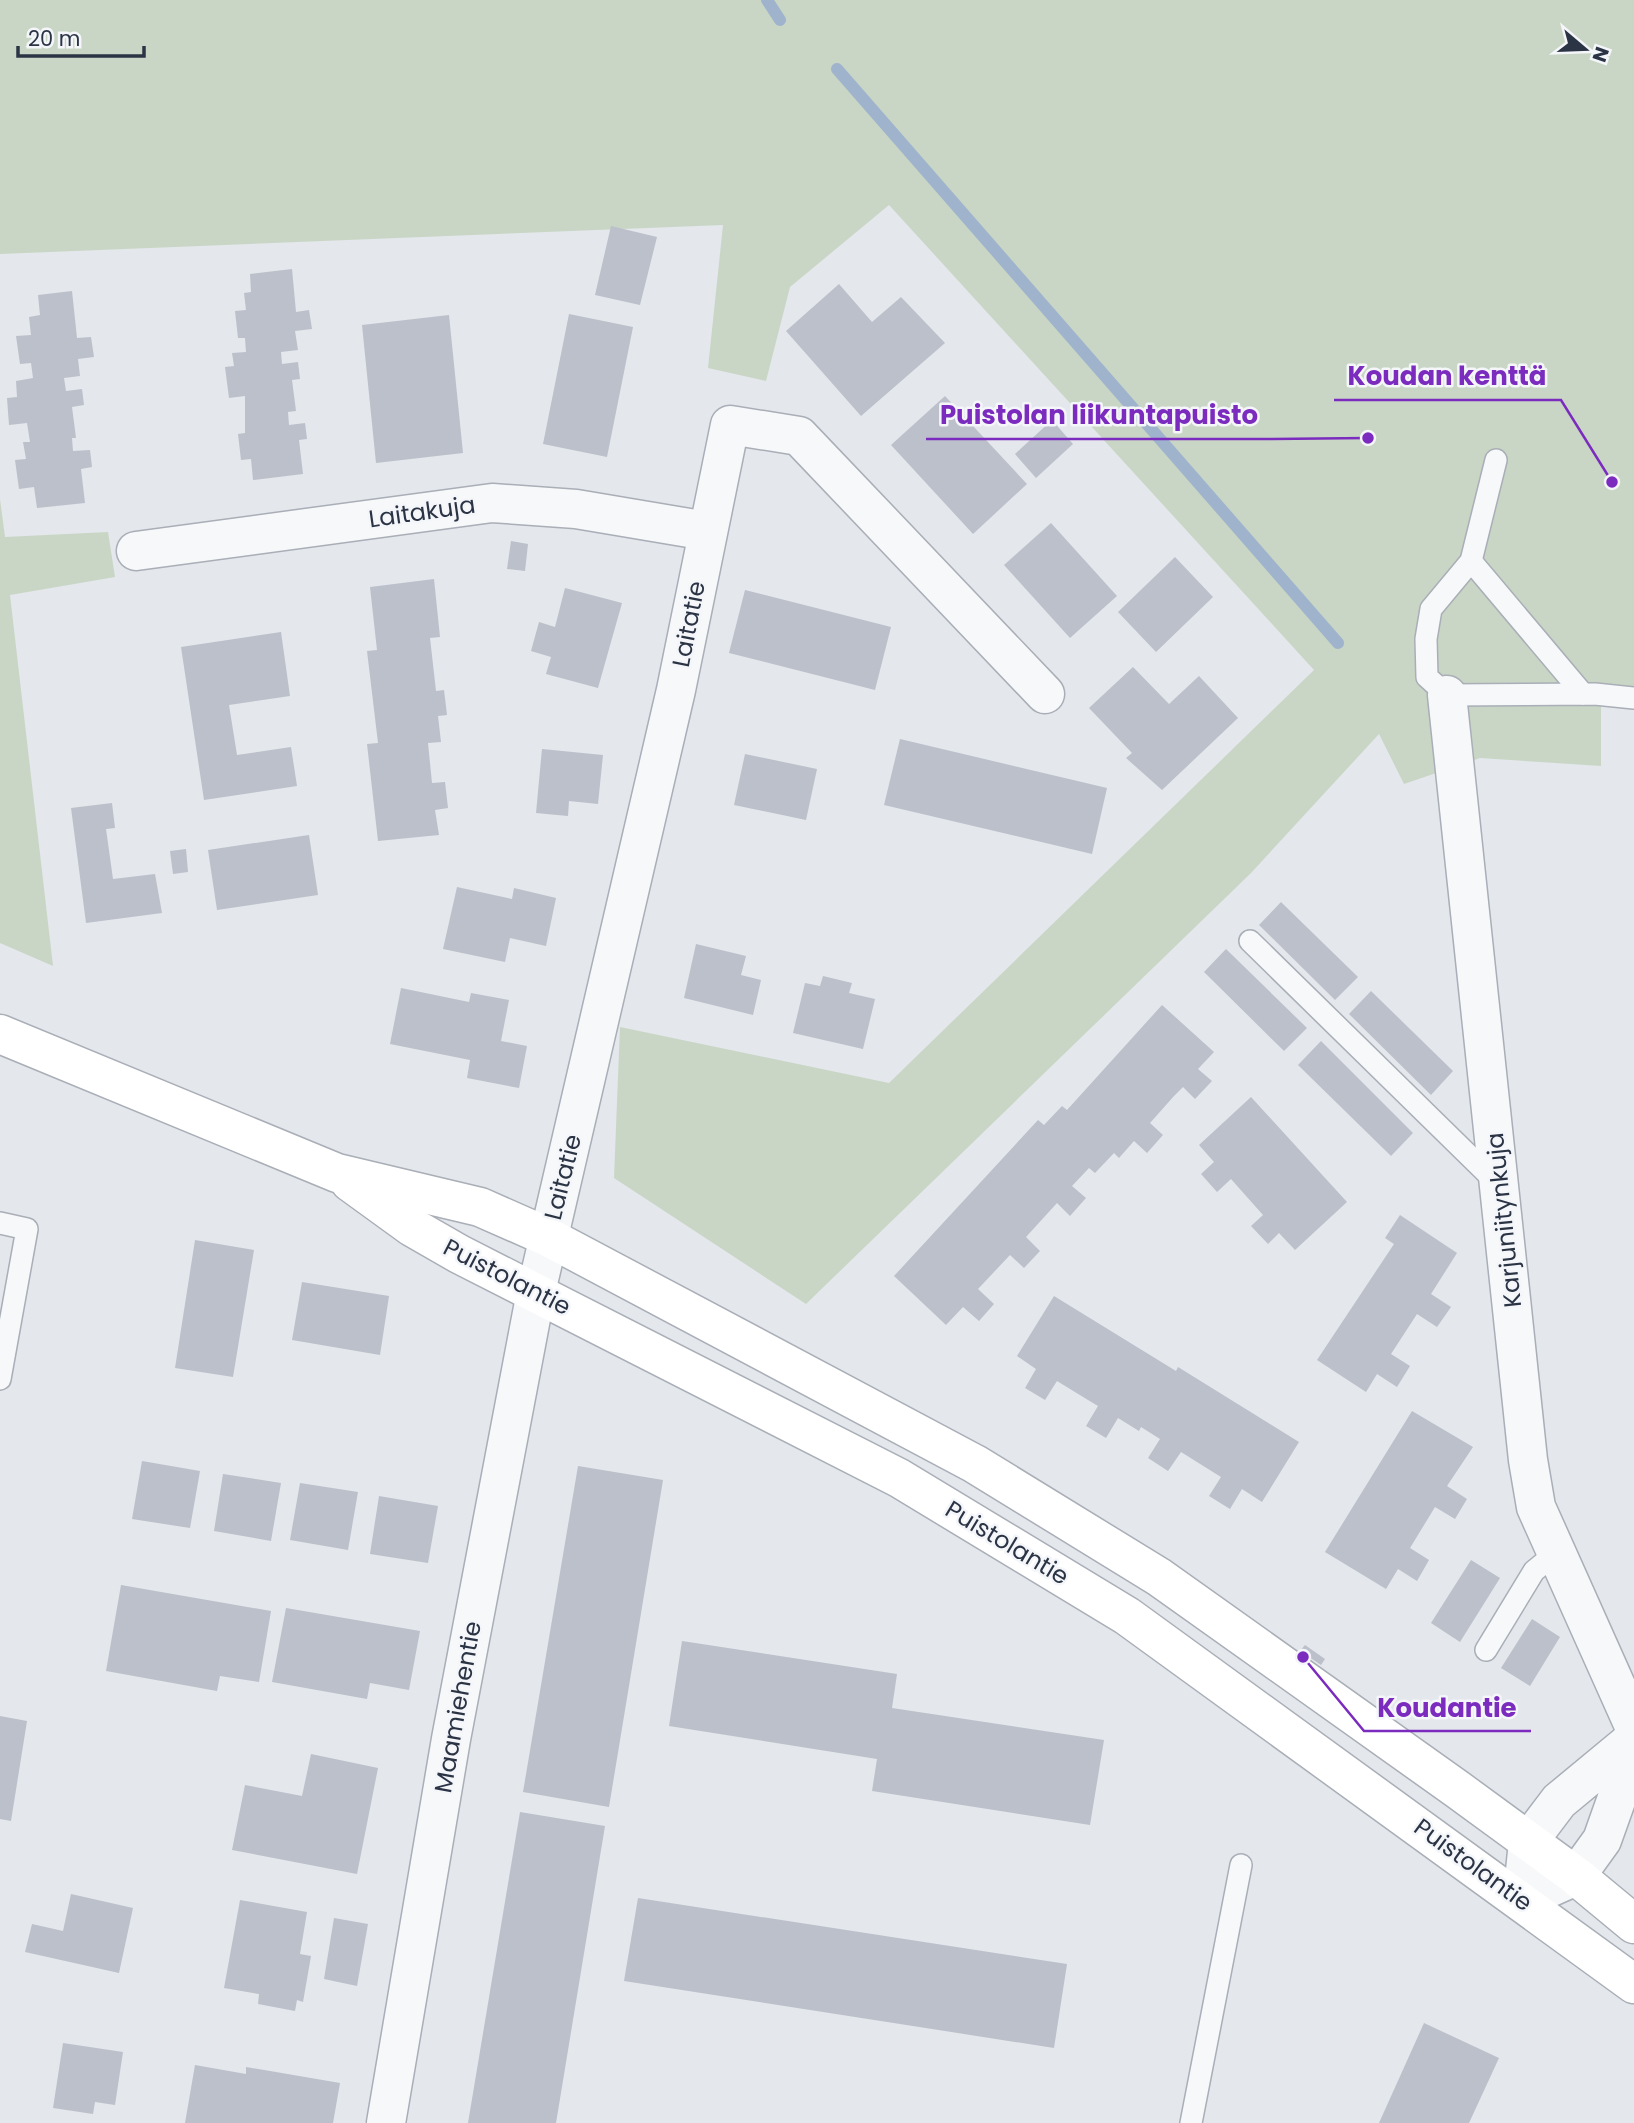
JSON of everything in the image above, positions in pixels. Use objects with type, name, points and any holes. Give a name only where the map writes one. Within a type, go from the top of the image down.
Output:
[{"type":"main road","name":"Puistolantie","points":[[0,1034],[337,1173],[480,1207],[548,1237],[975,1464],[1136,1563],[1315,1687],[1576,1876],[1634,1924]]},
{"type":"main road","name":"Puistolantie","points":[[337,1173],[412,1227],[900,1478],[1127,1616],[1522,1900],[1634,1984]]},
{"type":"street","name":"Laitatie","points":[[536,1292],[641,845],[730,425],[799,436],[1045,694]]},
{"type":"street","name":"Laitakuja","points":[[136,551],[492,503],[576,509],[708,531]]},
{"type":"street","name":"Karjuniitynkuja","points":[[1447,695],[1502,1188],[1528,1460],[1536,1507],[1634,1726]]},
{"type":"street","name":"Maamiehentie","points":[[386,2123],[451,1739],[536,1292]]},
{"type":"street","points":[[1634,1739],[1559,1801],[1528,1842],[1522,1900],[1576,1876],[1602,1840],[1634,1750]]},
{"type":"lane","points":[[1496,460],[1471,561],[1431,609],[1426,639],[1427,677],[1447,695],[1583,694],[1634,698]]},
{"type":"lane","points":[[1471,561],[1583,694]]},
{"type":"lane","points":[[1250,941],[1502,1188]]},
{"type":"lane","points":[[0,1223],[27,1229],[4,1334],[0,1378]]},
{"type":"lane","points":[[1486,1650],[1534,1571],[1556,1553]]},
{"type":"lane","points":[[1191,2123],[1241,1865]]},
{"type":"green space","points":[[0,0],[1634,0],[1634,687],[1601,687],[1601,766],[1480,758],[1404,784],[1379,734],[1251,873],[806,1304],[614,1178],[620,1027],[889,1083],[1314,670],[889,205],[790,287],[766,381],[708,368],[723,225],[0,254]]},
{"type":"green space","points":[[0,499],[5,537],[108,532],[115,577],[10,595],[53,966],[0,943]]},
{"type":"building","points":[[611,226],[657,237],[640,305],[595,295]]},
{"type":"building","points":[[292,269],[296,312],[309,310],[312,329],[295,331],[298,350],[281,352],[282,364],[298,362],[300,379],[292,380],[296,411],[288,412],[289,425],[305,423],[307,439],[299,440],[303,474],[253,480],[251,459],[241,460],[238,434],[245,433],[245,396],[229,398],[225,367],[234,366],[232,353],[246,352],[245,338],[238,338],[235,311],[246,310],[244,293],[251,292],[250,274]]},
{"type":"building","points":[[839,284],[872,322],[901,297],[945,343],[861,416],[786,331]]},
{"type":"building","points":[[72,291],[77,338],[91,337],[94,357],[78,359],[80,376],[64,378],[66,391],[82,389],[84,405],[72,407],[76,438],[72,438],[73,451],[90,450],[92,467],[81,469],[85,503],[37,508],[34,487],[19,489],[15,460],[26,459],[23,442],[30,442],[27,423],[9,425],[7,398],[17,397],[16,381],[33,378],[31,363],[20,364],[16,336],[31,335],[29,317],[40,315],[38,295]]},
{"type":"building","points":[[569,314],[633,327],[607,457],[543,444]]},
{"type":"building","points":[[449,315],[463,453],[376,463],[362,325]]},
{"type":"building","points":[[945,396],[1027,484],[973,534],[891,445]]},
{"type":"building","points":[[1052,420],[1073,444],[1036,478],[1015,454]]},
{"type":"building","points":[[1051,523],[1117,596],[1070,638],[1004,565]]},
{"type":"building","points":[[511,541],[528,544],[525,571],[507,569]]},
{"type":"building","points":[[1175,557],[1213,597],[1156,652],[1118,612]]},
{"type":"building","points":[[434,579],[440,637],[430,638],[436,691],[444,690],[447,715],[438,716],[441,742],[428,743],[432,783],[445,782],[448,808],[435,810],[439,835],[378,841],[367,744],[378,743],[367,651],[377,650],[370,587]]},
{"type":"building","points":[[565,588],[622,603],[598,688],[546,674],[551,657],[531,651],[539,622],[555,627]]},
{"type":"building","points":[[745,590],[891,627],[875,690],[729,653]]},
{"type":"building","points":[[281,632],[290,696],[229,705],[237,755],[291,747],[297,786],[204,800],[181,647]]},
{"type":"building","points":[[1133,667],[1169,704],[1199,676],[1238,718],[1162,790],[1126,758],[1132,753],[1089,708]]},
{"type":"building","points":[[900,739],[1107,788],[1092,854],[884,805]]},
{"type":"building","points":[[542,749],[603,755],[598,804],[569,801],[568,816],[536,813]]},
{"type":"building","points":[[745,754],[817,769],[806,820],[734,805]]},
{"type":"building","points":[[112,803],[115,828],[106,829],[113,879],[155,874],[162,913],[86,923],[71,808]]},
{"type":"building","points":[[309,835],[318,895],[217,910],[208,850]]},
{"type":"building","points":[[186,849],[188,872],[173,874],[170,851]]},
{"type":"building","points":[[457,887],[512,899],[514,888],[556,898],[546,946],[510,938],[505,962],[443,949]]},
{"type":"building","points":[[1281,902],[1358,977],[1335,1000],[1259,925]]},
{"type":"building","points":[[696,944],[746,956],[741,975],[761,980],[753,1015],[684,998]]},
{"type":"building","points":[[1226,949],[1307,1028],[1284,1051],[1204,972]]},
{"type":"building","points":[[823,976],[852,983],[849,993],[875,999],[863,1049],[793,1033],[805,983],[820,986]]},
{"type":"building","points":[[401,988],[469,1002],[471,993],[509,1000],[501,1041],[527,1046],[519,1088],[467,1078],[470,1060],[390,1044]]},
{"type":"building","points":[[1371,991],[1453,1071],[1431,1095],[1349,1014]]},
{"type":"building","points":[[1162,1005],[1214,1052],[1198,1069],[1212,1081],[1195,1099],[1183,1087],[1174,1096],[1150,1123],[1163,1135],[1147,1153],[1134,1141],[1119,1158],[1114,1153],[1095,1173],[1089,1168],[1072,1186],[1086,1198],[1070,1216],[1057,1203],[1026,1237],[1040,1251],[1024,1268],[1010,1255],[978,1289],[994,1304],[979,1321],[963,1307],[946,1325],[894,1276],[1038,1120],[1044,1125],[1062,1106],[1067,1110]]},
{"type":"building","points":[[1321,1041],[1413,1133],[1391,1156],[1298,1065]]},
{"type":"building","points":[[1251,1097],[1347,1202],[1295,1250],[1279,1233],[1268,1244],[1251,1226],[1263,1215],[1231,1179],[1217,1192],[1201,1174],[1214,1162],[1199,1145]]},
{"type":"building","points":[[1400,1215],[1457,1253],[1431,1294],[1451,1307],[1437,1327],[1417,1314],[1391,1354],[1410,1366],[1397,1387],[1377,1374],[1366,1392],[1317,1360],[1394,1244],[1385,1238]]},
{"type":"building","points":[[195,1240],[254,1250],[233,1377],[175,1368]]},
{"type":"building","points":[[302,1282],[389,1296],[380,1355],[292,1340]]},
{"type":"building","points":[[1054,1296],[1176,1371],[1178,1367],[1299,1442],[1262,1502],[1242,1489],[1230,1509],[1209,1496],[1221,1477],[1181,1452],[1168,1471],[1148,1458],[1160,1439],[1141,1427],[1139,1431],[1118,1418],[1106,1438],[1086,1426],[1098,1406],[1057,1381],[1045,1400],[1025,1388],[1036,1369],[1017,1356]]},
{"type":"building","points":[[1412,1411],[1473,1447],[1447,1486],[1467,1499],[1455,1519],[1435,1507],[1410,1548],[1429,1560],[1417,1581],[1398,1569],[1386,1589],[1325,1552]]},
{"type":"building","points":[[142,1461],[200,1471],[190,1528],[132,1519]]},
{"type":"building","points":[[578,1466],[663,1480],[609,1807],[523,1792]]},
{"type":"building","points":[[223,1474],[281,1483],[271,1541],[214,1531]]},
{"type":"building","points":[[300,1483],[358,1492],[348,1550],[290,1540]]},
{"type":"building","points":[[379,1496],[438,1506],[428,1563],[370,1554]]},
{"type":"building","points":[[1471,1560],[1500,1578],[1460,1642],[1431,1623]]},
{"type":"building","points":[[121,1585],[271,1611],[259,1682],[220,1676],[217,1691],[106,1671]]},
{"type":"building","points":[[286,1608],[420,1631],[409,1690],[370,1683],[367,1699],[272,1682]]},
{"type":"building","points":[[1532,1619],[1560,1637],[1530,1686],[1501,1668]]},
{"type":"building","points":[[682,1641],[897,1674],[892,1708],[1104,1740],[1090,1825],[872,1791],[877,1759],[669,1726]]},
{"type":"building","points":[[1305,1645],[1325,1659],[1321,1665],[1300,1651]]},
{"type":"building","points":[[0,1716],[27,1721],[11,1821],[0,1819]]},
{"type":"building","points":[[311,1754],[378,1768],[357,1874],[232,1850],[245,1785],[302,1796]]},
{"type":"building","points":[[520,1812],[605,1826],[556,2123],[468,2123]]},
{"type":"building","points":[[71,1894],[133,1908],[119,1973],[25,1952],[32,1924],[63,1931]]},
{"type":"building","points":[[638,1898],[1067,1964],[1054,2048],[624,1981]]},
{"type":"building","points":[[240,1900],[307,1912],[300,1954],[311,1956],[303,2002],[297,2000],[295,2011],[258,2004],[259,1994],[224,1988]]},
{"type":"building","points":[[334,1918],[368,1924],[357,1986],[324,1979]]},
{"type":"building","points":[[1424,2023],[1499,2058],[1469,2123],[1379,2123]]},
{"type":"building","points":[[63,2043],[123,2052],[115,2105],[95,2102],[93,2114],[53,2108]]},
{"type":"building","points":[[195,2065],[246,2074],[246,2067],[340,2083],[333,2123],[185,2123]]},
{"type":"waterway","points":[[767,0],[780,20]]},
{"type":"waterway","points":[[837,69],[1338,643]]},
{"type":"place","name":"Puistolan liikuntapuisto","points":[[1368,438]]},
{"type":"place","name":"Koudan kenttä","points":[[1612,482]]},
{"type":"place","name":"Koudantie","points":[[1303,1657]]}]
